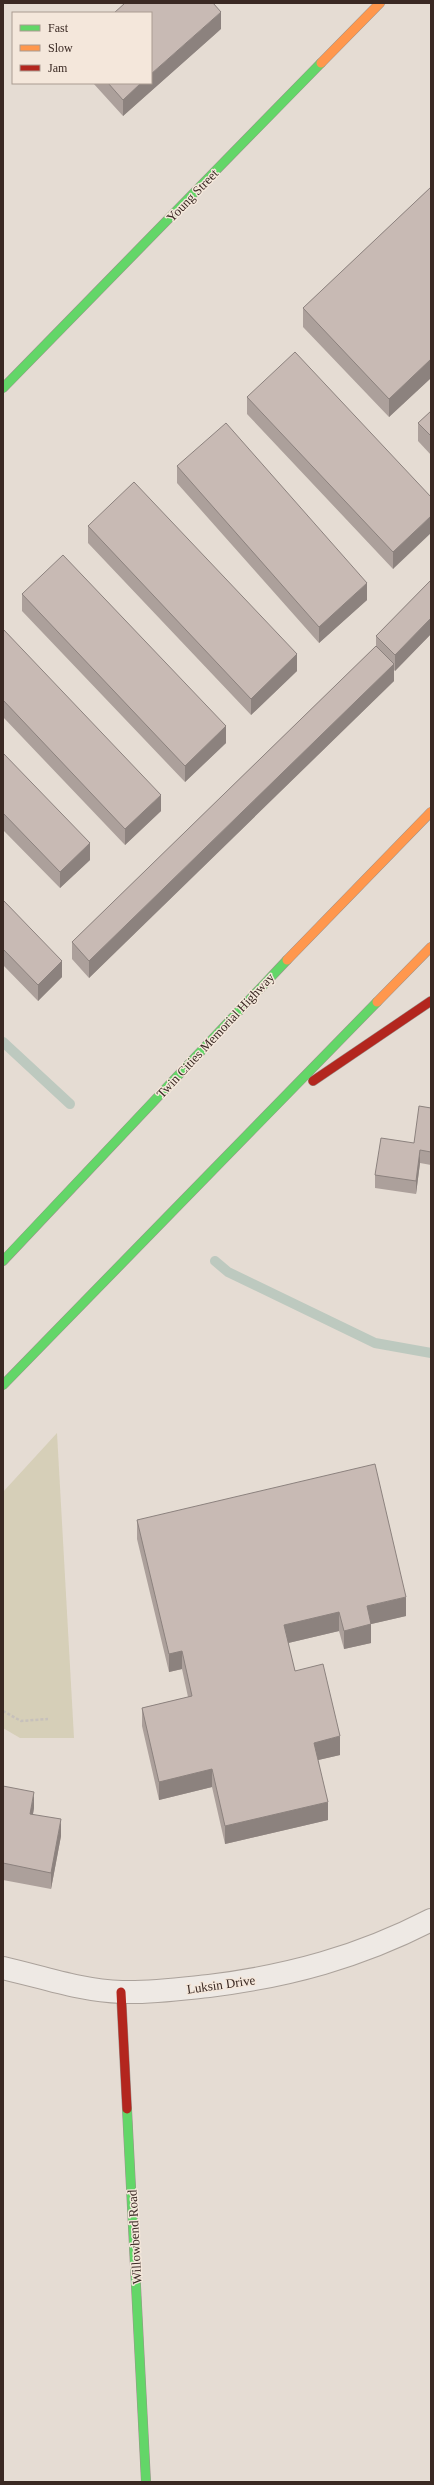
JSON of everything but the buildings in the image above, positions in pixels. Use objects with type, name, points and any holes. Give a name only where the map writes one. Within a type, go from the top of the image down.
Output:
[{"type":"main road","name":"Young Street","points":[[3,388],[380,3]]},
{"type":"main road","name":"Twin Cities Memorial Highway","points":[[3,1260],[239,1010],[431,812]]},
{"type":"main road","points":[[3,1385],[431,947]]},
{"type":"main road","points":[[274,1107],[431,1000]]},
{"type":"main road","name":"Willowbend Road","points":[[121,1992],[146,2482]]},
{"type":"street","name":"Luksin Drive","points":[[3,1968],[71,1985],[121,1992],[183,1989],[242,1982],[305,1970],[367,1950],[431,1920]]},
{"type":"path","points":[[3,1711],[21,1721],[48,1719]]},
{"type":"shaded area","points":[[57,1433],[74,1738],[20,1738],[3,1728],[3,1492]]},
{"type":"waterway","points":[[3,1042],[70,1104]]},
{"type":"waterway","points":[[215,1261],[228,1272],[375,1343],[431,1353]]},
{"type":"traffic: fast","points":[[3,388],[321,63]]},
{"type":"traffic: fast","points":[[3,1261],[287,960]]},
{"type":"traffic: fast","points":[[3,1385],[377,1002]]},
{"type":"traffic: fast","points":[[127,2109],[146,2482]]},
{"type":"traffic: slow","points":[[321,63],[380,3]]},
{"type":"traffic: slow","points":[[287,960],[431,812]]},
{"type":"traffic: slow","points":[[377,1002],[431,947]]},
{"type":"traffic: jam","points":[[313,1081],[431,1001]]},
{"type":"traffic: jam","points":[[121,1992],[127,2109]]}]
